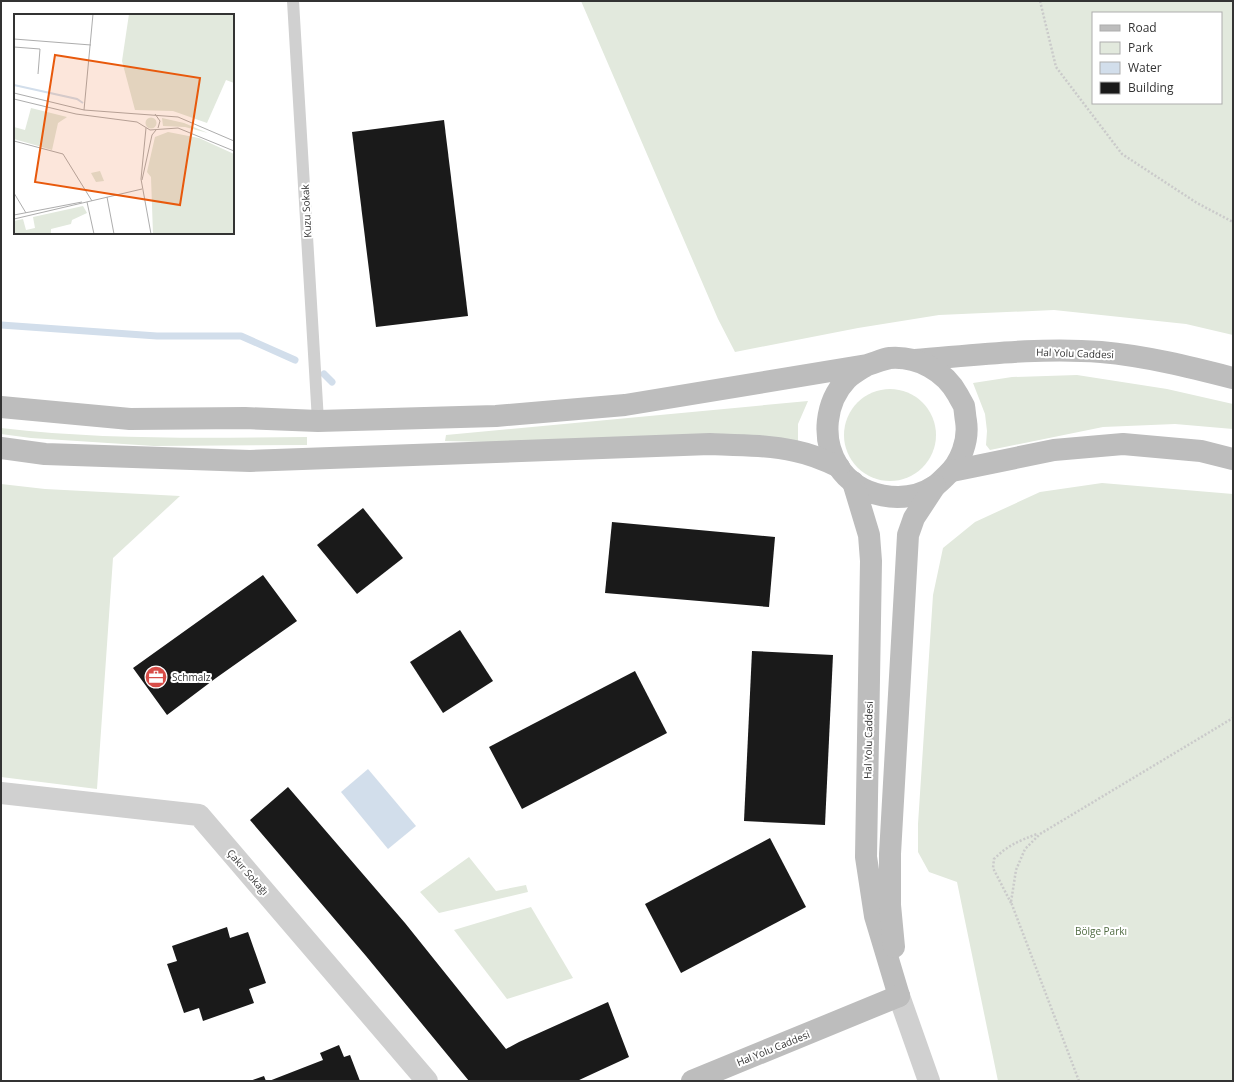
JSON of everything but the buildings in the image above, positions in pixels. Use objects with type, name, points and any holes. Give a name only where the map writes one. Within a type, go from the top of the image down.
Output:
[{"type":"main road","name":"Hal Yolu Caddesi","points":[[914,360],[1045,350],[1102,352],[1170,362],[1233,378]]},
{"type":"main road","points":[[1,407],[130,419],[245,418],[318,421],[496,416],[625,405],[867,365],[890,358],[914,360],[935,369],[952,385],[963,405],[967,428],[963,451],[952,471],[935,486],[914,518],[908,536],[890,854],[890,905],[899,996]]},
{"type":"main road","points":[[867,365],[848,379],[834,398],[827,421],[829,445],[839,466],[854,482],[873,493],[894,498],[915,495],[935,486]]},
{"type":"main road","points":[[1,448],[45,454],[250,461],[710,444],[768,447],[796,451],[820,458],[839,466]]},
{"type":"main road","points":[[952,471],[1054,450],[1123,444],[1201,451],[1233,459]]},
{"type":"main road","name":"Hal Yolu Caddesi","points":[[692,1081],[899,996],[875,916],[866,857],[871,561],[869,535],[854,482]]},
{"type":"street","name":"Çakır Sokağı","points":[[1,794],[199,815],[427,1081]]},
{"type":"street","points":[[899,996],[930,1081]]},
{"type":"lane","name":"Kuzu Sokak","points":[[293,1],[318,421]]},
{"type":"path","points":[[1040,1],[1056,66],[1122,154],[1197,203],[1233,222]]},
{"type":"path","points":[[1079,1081],[1012,907],[993,868],[994,859],[1004,849],[1040,834],[1233,718]]},
{"type":"path","points":[[1012,907],[1011,902],[1016,870],[1025,849],[1040,834]]},
{"type":"green space","points":[[581,1],[1233,1],[1233,335],[1186,324],[1054,310],[939,315],[858,328],[735,352],[718,319]]},
{"type":"green space","points":[[1077,375],[1167,389],[1233,404],[1233,429],[1175,424],[1103,427],[990,450],[986,445],[987,431],[985,414],[973,383],[1012,377]]},
{"type":"green space","points":[[890,389],[908,392],[923,402],[933,417],[936,435],[933,453],[923,468],[908,478],[890,481],[872,478],[857,468],[847,453],[844,435],[847,417],[857,402],[872,392]]},
{"type":"green space","points":[[808,401],[798,424],[798,449],[445,441],[446,435]]},
{"type":"green space","points":[[1,428],[78,435],[192,438],[307,437],[307,445],[154,446],[31,438],[1,434]]},
{"type":"green space","name":"Bölge Parkı","points":[[1102,483],[1233,494],[1233,1081],[998,1081],[957,882],[929,872],[918,852],[918,824],[933,595],[943,548],[975,522],[1040,492]]},
{"type":"green space","points":[[1,484],[45,489],[180,496],[113,558],[97,789],[1,777]]},
{"type":"green space","points":[[469,857],[496,891],[526,885],[528,892],[439,913],[420,892]]},
{"type":"green space","points":[[531,907],[573,978],[507,999],[454,930]]},
{"type":"water","points":[[368,769],[416,826],[388,849],[341,792]]},
{"type":"waterway","points":[[1,325],[157,336],[241,336],[295,360]]},
{"type":"waterway","points":[[324,374],[332,382]]},
{"type":"place","name":"Schmalz","points":[[156,677]]}]
